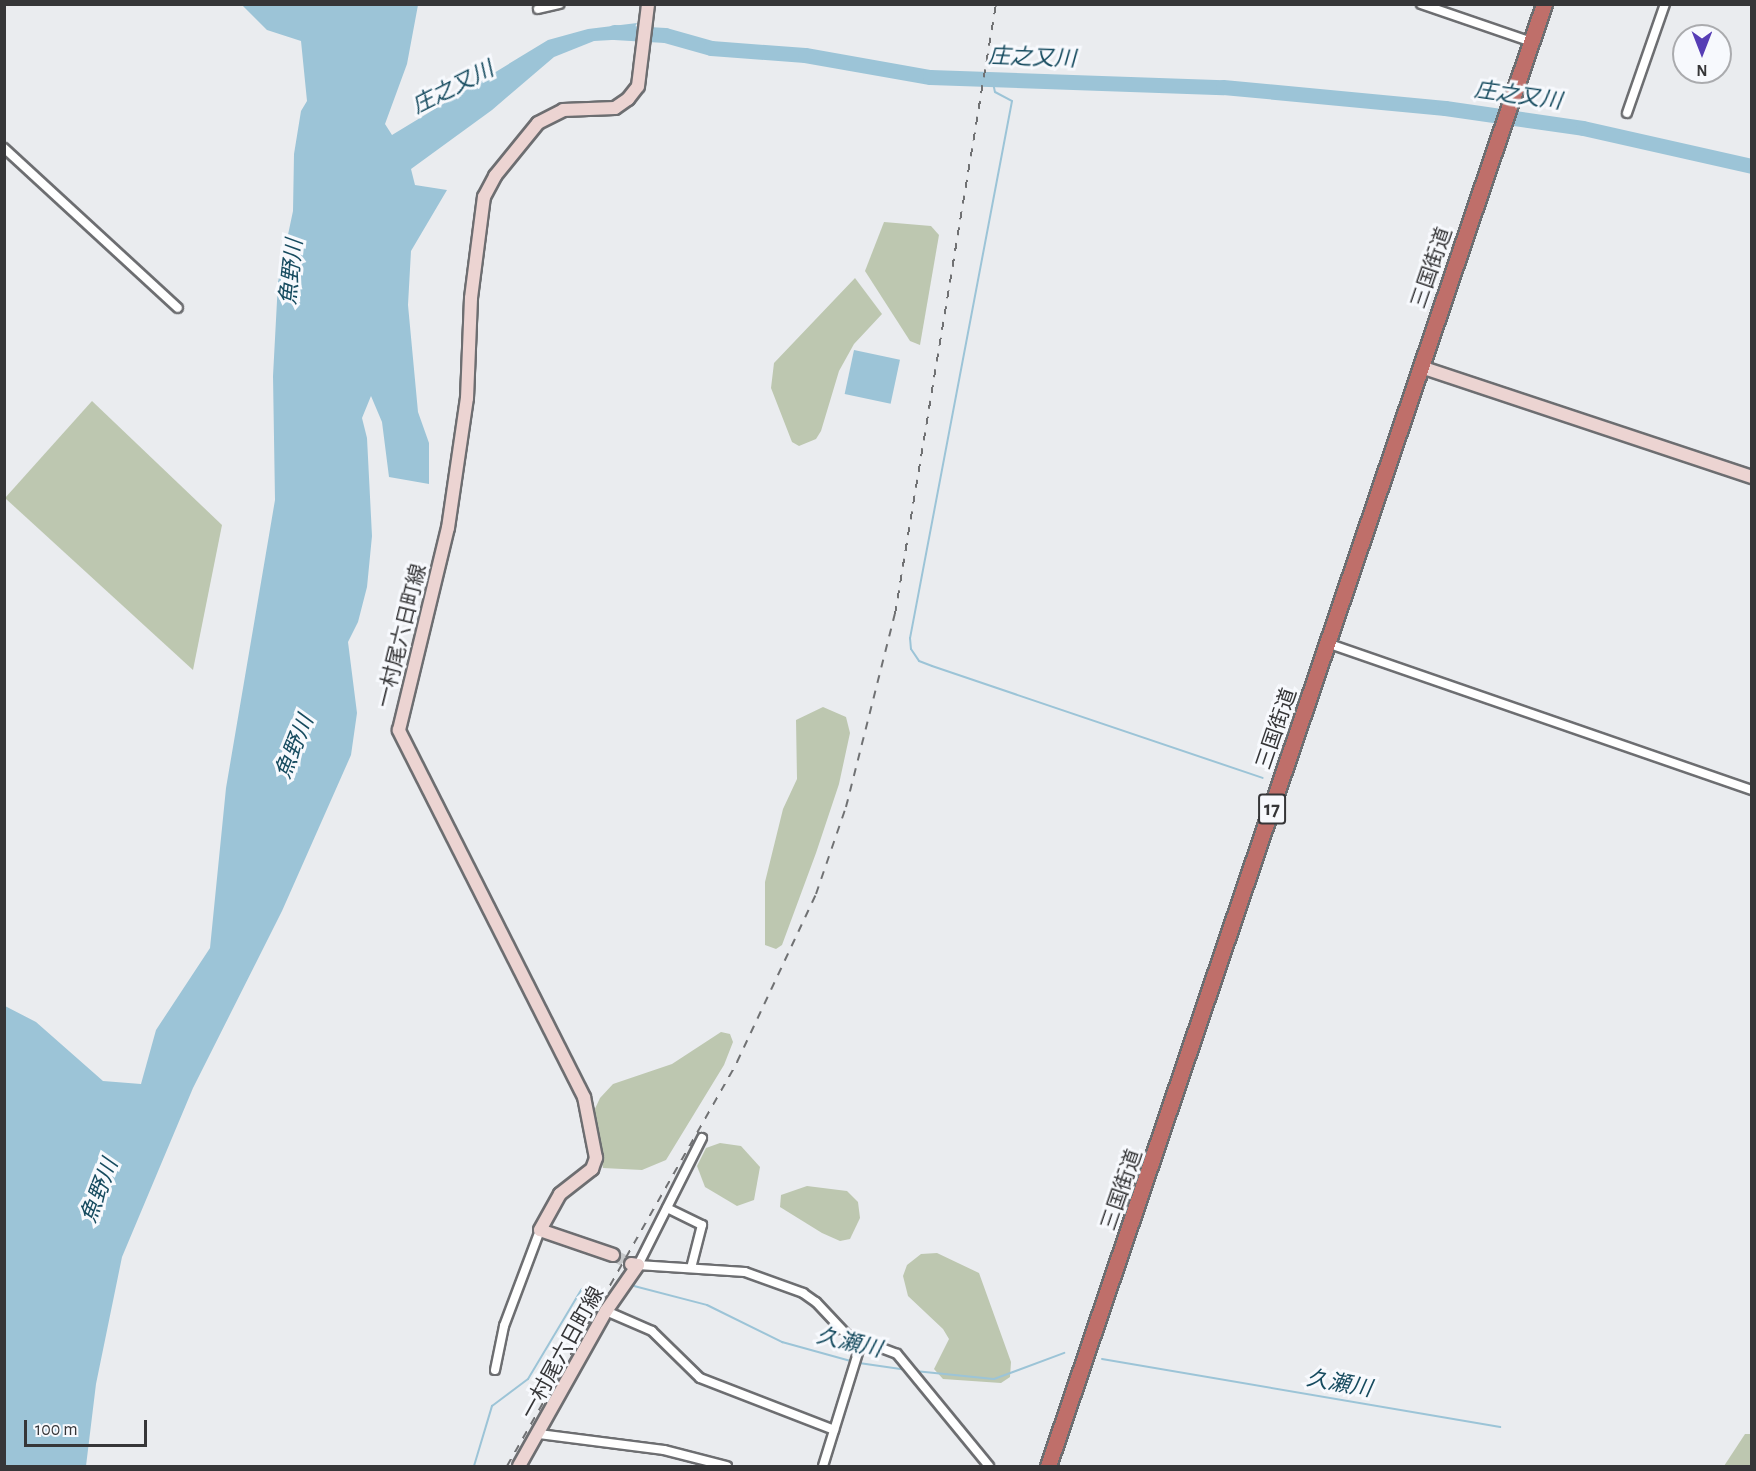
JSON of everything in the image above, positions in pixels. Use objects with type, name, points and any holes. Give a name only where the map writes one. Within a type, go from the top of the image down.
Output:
[{"type":"highway","name":"三国街道","points":[[1048,1467],[1544,4]]},
{"type":"main road","name":"一村尾六日町線","points":[[540,1230],[560,1194],[592,1169],[596,1158],[584,1097],[399,730],[448,528],[466,398],[472,287],[484,197],[495,176],[538,123],[563,110],[615,108],[638,86],[648,4]]},
{"type":"main road","points":[[1421,367],[1752,477]]},
{"type":"main road","points":[[540,1230],[613,1255]]},
{"type":"main road","name":"一村尾六日町線","points":[[519,1467],[634,1264]]},
{"type":"street","points":[[538,9],[559,4]]},
{"type":"street","points":[[1420,4],[1532,42]]},
{"type":"street","points":[[1627,113],[1665,4]]},
{"type":"street","points":[[4,148],[178,308]]},
{"type":"street","points":[[1327,643],[1752,790]]},
{"type":"street","points":[[702,1138],[667,1208],[634,1264],[745,1272],[773,1279],[816,1302],[847,1335],[897,1354],[989,1467]]},
{"type":"street","points":[[667,1208],[702,1225],[690,1268]]},
{"type":"street","points":[[495,1370],[504,1326],[540,1230]]},
{"type":"street","points":[[606,1311],[652,1331],[700,1377],[834,1430]]},
{"type":"street","points":[[822,1467],[862,1340]]},
{"type":"street","points":[[539,1434],[664,1450],[727,1467]]},
{"type":"green space","points":[[884,222],[931,226],[939,235],[920,345],[910,341],[865,271]]},
{"type":"green space","points":[[855,278],[882,314],[854,344],[839,371],[821,431],[816,439],[799,446],[792,442],[771,388],[774,363]]},
{"type":"green space","points":[[92,401],[222,525],[193,670],[5,498]]},
{"type":"green space","points":[[823,707],[846,717],[850,733],[839,784],[816,853],[782,945],[776,949],[765,945],[765,882],[783,809],[797,779],[796,720]]},
{"type":"green space","points":[[721,1032],[730,1034],[733,1042],[724,1065],[666,1160],[642,1170],[603,1168],[593,1113],[600,1098],[613,1084],[672,1064]]},
{"type":"green space","points":[[720,1143],[741,1146],[760,1167],[754,1200],[737,1206],[705,1187],[697,1166],[706,1148]]},
{"type":"green space","points":[[807,1186],[847,1191],[858,1202],[860,1218],[850,1239],[840,1241],[822,1233],[780,1207],[781,1195]]},
{"type":"green space","points":[[937,1253],[979,1273],[1011,1362],[1010,1377],[1001,1383],[943,1379],[934,1369],[949,1339],[943,1329],[908,1296],[903,1276],[907,1265],[921,1254]]},
{"type":"green space","points":[[1745,1434],[1751,1434],[1751,1466],[1724,1466]]},
{"type":"water","name":"魚野川","points":[[242,5],[418,5],[407,64],[385,124],[392,135],[548,40],[588,29],[637,23],[629,39],[594,41],[554,57],[492,110],[411,169],[415,185],[447,190],[411,251],[408,305],[418,412],[429,443],[429,484],[389,477],[382,422],[371,396],[362,418],[367,438],[372,536],[367,587],[358,622],[348,642],[357,713],[351,755],[282,911],[193,1088],[122,1257],[96,1384],[86,1466],[5,1466],[5,1006],[36,1022],[103,1081],[141,1084],[156,1030],[210,948],[226,788],[275,500],[273,376],[278,282],[293,211],[294,154],[301,111],[307,101],[301,41],[267,30]]},
{"type":"water","points":[[854,350],[900,360],[891,404],[845,394]]},
{"type":"waterway","name":"庄之又川","points":[[614,32],[665,35],[711,48],[805,55],[930,77],[1223,87],[1445,108],[1583,128],[1752,166]]},
{"type":"waterway","points":[[992,78],[995,92],[1012,101],[910,638],[911,649],[919,661],[932,666],[1263,778]]},
{"type":"waterway","name":"久瀬川","points":[[474,1466],[492,1406],[528,1379],[581,1290],[588,1286]]},
{"type":"waterway","name":"久瀬川","points":[[634,1286],[707,1305],[782,1342],[854,1362]]},
{"type":"waterway","name":"久瀬川","points":[[915,1371],[994,1379],[1064,1353]]},
{"type":"waterway","name":"久瀬川","points":[[1102,1359],[1500,1427]]},
{"type":"waterway","name":"久瀬川","points":[[859,1363],[907,1370]]},
{"type":"tunnel","points":[[613,1255],[631,1264]]},
{"type":"railway","points":[[507,1466],[737,1062],[816,894],[846,807],[895,614],[996,4]]}]
